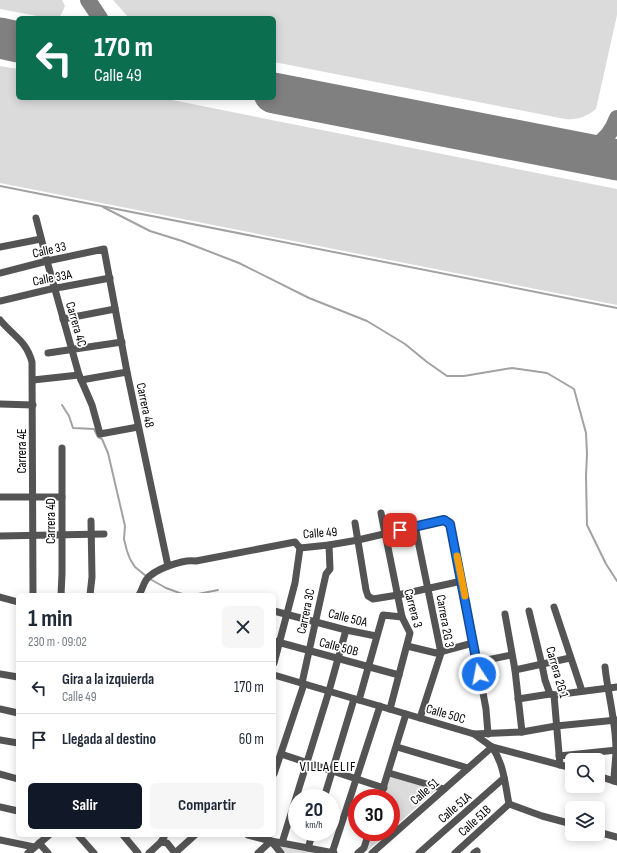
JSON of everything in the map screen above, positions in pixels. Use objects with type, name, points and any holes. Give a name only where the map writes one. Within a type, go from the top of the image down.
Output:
[{"type":"street","name":"Carrera 4C","points":[[36,218],[80,378],[92,404],[100,434],[138,426]]},
{"type":"street","points":[[0,247],[41,239]]},
{"type":"street","name":"Calle 33","points":[[0,273],[104,249]]},
{"type":"street","name":"Carrera 48","points":[[104,249],[127,372],[168,566]]},
{"type":"street","name":"Calle 33A","points":[[0,301],[55,288],[110,278]]},
{"type":"street","points":[[63,319],[115,309]]},
{"type":"street","name":"Carrera 4E","points":[[0,320],[14,333],[27,349],[32,362],[33,593]]},
{"type":"street","points":[[48,354],[122,342]]},
{"type":"street","points":[[33,380],[80,378],[127,372]]},
{"type":"street","points":[[0,404],[33,405]]},
{"type":"street","name":"Carrera 4D","points":[[61,593],[62,448]]},
{"type":"street","points":[[0,497],[62,497]]},
{"type":"street","name":"Carrera 3","points":[[382,513],[402,617],[410,633],[390,709]]},
{"type":"street","name":"Calle 49","points":[[140,593],[148,578],[168,566],[192,560],[196,561],[295,542],[300,548],[329,545],[386,534],[444,520],[450,524],[462,581]]},
{"type":"street","points":[[90,593],[92,577],[91,521]]},
{"type":"street","points":[[355,522],[366,590],[368,596],[373,599],[462,581],[486,709],[488,734]]},
{"type":"street","name":"Carrera 2G 3","points":[[415,526],[441,653],[420,718]]},
{"type":"street","points":[[0,536],[104,534]]},
{"type":"street","name":"Carrera 3C","points":[[276,768],[303,684],[326,574],[330,569],[329,545]]},
{"type":"street","points":[[277,642],[295,583],[300,548]]},
{"type":"street","points":[[0,597],[16,601]]},
{"type":"street","points":[[554,607],[582,692]]},
{"type":"street","name":"Carrera 2G 1","points":[[528,611],[545,680],[552,694],[560,764]]},
{"type":"street","name":"Calle 50A","points":[[276,612],[346,630],[376,636],[383,615],[402,617]]},
{"type":"street","points":[[505,614],[511,655],[515,670],[522,732]]},
{"type":"street","points":[[282,843],[329,691],[346,630]]},
{"type":"street","points":[[327,789],[368,666],[376,636]]},
{"type":"street","name":"Calle 50B","points":[[277,642],[399,675]]},
{"type":"street","points":[[407,646],[436,654],[474,643]]},
{"type":"street","points":[[477,662],[511,655]]},
{"type":"street","points":[[515,670],[570,658]]},
{"type":"street","points":[[605,667],[607,688],[615,720],[617,750],[615,781],[605,778]]},
{"type":"street","points":[[0,674],[16,678]]},
{"type":"street","name":"Calle 50C","points":[[276,676],[474,734],[522,732],[556,726],[615,720]]},
{"type":"street","points":[[518,699],[617,687]]},
{"type":"street","points":[[258,837],[333,853],[380,706]]},
{"type":"street","points":[[0,709],[16,713]]},
{"type":"street","points":[[281,754],[384,788],[406,714]]},
{"type":"street","points":[[474,734],[492,747],[497,754],[502,764],[509,804],[542,816],[565,822]]},
{"type":"street","points":[[0,740],[16,743]]},
{"type":"street","points":[[397,746],[468,768]]},
{"type":"street","points":[[492,747],[565,766]]},
{"type":"street","name":"Calle 51","points":[[372,853],[492,747]]},
{"type":"street","points":[[560,756],[617,750]]},
{"type":"street","points":[[389,773],[444,790]]},
{"type":"street","points":[[0,774],[16,777]]},
{"type":"street","name":"Calle 51A","points":[[419,853],[504,778]]},
{"type":"street","name":"Calle 51B","points":[[455,853],[509,804]]},
{"type":"street","points":[[0,807],[16,811]]},
{"type":"street","points":[[605,834],[617,837]]},
{"type":"street","points":[[28,853],[47,837]]},
{"type":"street","points":[[80,837],[94,853]]},
{"type":"street","points":[[126,837],[138,853]]},
{"type":"street","points":[[149,853],[161,842],[164,837]]},
{"type":"street","points":[[161,842],[167,844],[175,853],[193,837]]},
{"type":"street","points":[[0,840],[37,845],[48,853]]},
{"type":"street","points":[[258,853],[271,841]]},
{"type":"street","points":[[271,841],[281,853]]},
{"type":"street","points":[[308,848],[310,841]]},
{"type":"street","points":[[358,853],[364,848],[366,841]]},
{"type":"shaded area","points":[[0,0],[62,0],[65,6],[60,16],[37,16],[0,9]]},
{"type":"shaded area","points":[[113,0],[617,0],[617,15],[596,109],[589,114],[574,119],[565,119],[276,62],[276,16],[127,16]]},
{"type":"shaded area","points":[[0,66],[16,69],[16,100],[172,100],[617,189],[617,305],[0,183]]},
{"type":"shaded area","points":[[390,776],[436,790],[400,822],[400,789],[386,789]]},
{"type":"shaded area","points":[[370,841],[379,841],[367,851]]},
{"type":"shaded area","points":[[279,846],[316,853],[286,853]]},
{"type":"waterway","points":[[0,186],[617,308]]},
{"type":"waterway","points":[[103,207],[150,231],[182,241],[239,263],[309,298],[367,321],[405,344],[447,376],[464,376],[512,368],[547,373],[574,389],[586,433],[587,525],[606,564],[617,581]]},
{"type":"waterway","points":[[62,405],[69,416],[73,428],[94,429],[98,437],[102,439],[108,453],[125,526],[124,539],[127,551],[135,567],[146,576]]},
{"type":"waterway","points":[[150,579],[166,588],[180,593]]},
{"type":"waterway","points":[[203,593],[218,590]]},
{"type":"taxiway","points":[[88,0],[99,16]]},
{"type":"taxiway","points":[[557,149],[577,150],[594,146],[607,136],[617,118]]},
{"type":"runway","points":[[0,38],[16,42]]},
{"type":"runway","points":[[276,93],[617,160]]},
{"type":"slow traffic","points":[[457,556],[465,596]]},
{"type":"district","name":"VILLA ELIF","points":[[328,766]]},
{"type":"route","points":[[400,530],[444,520],[450,524],[479,674]]}]
